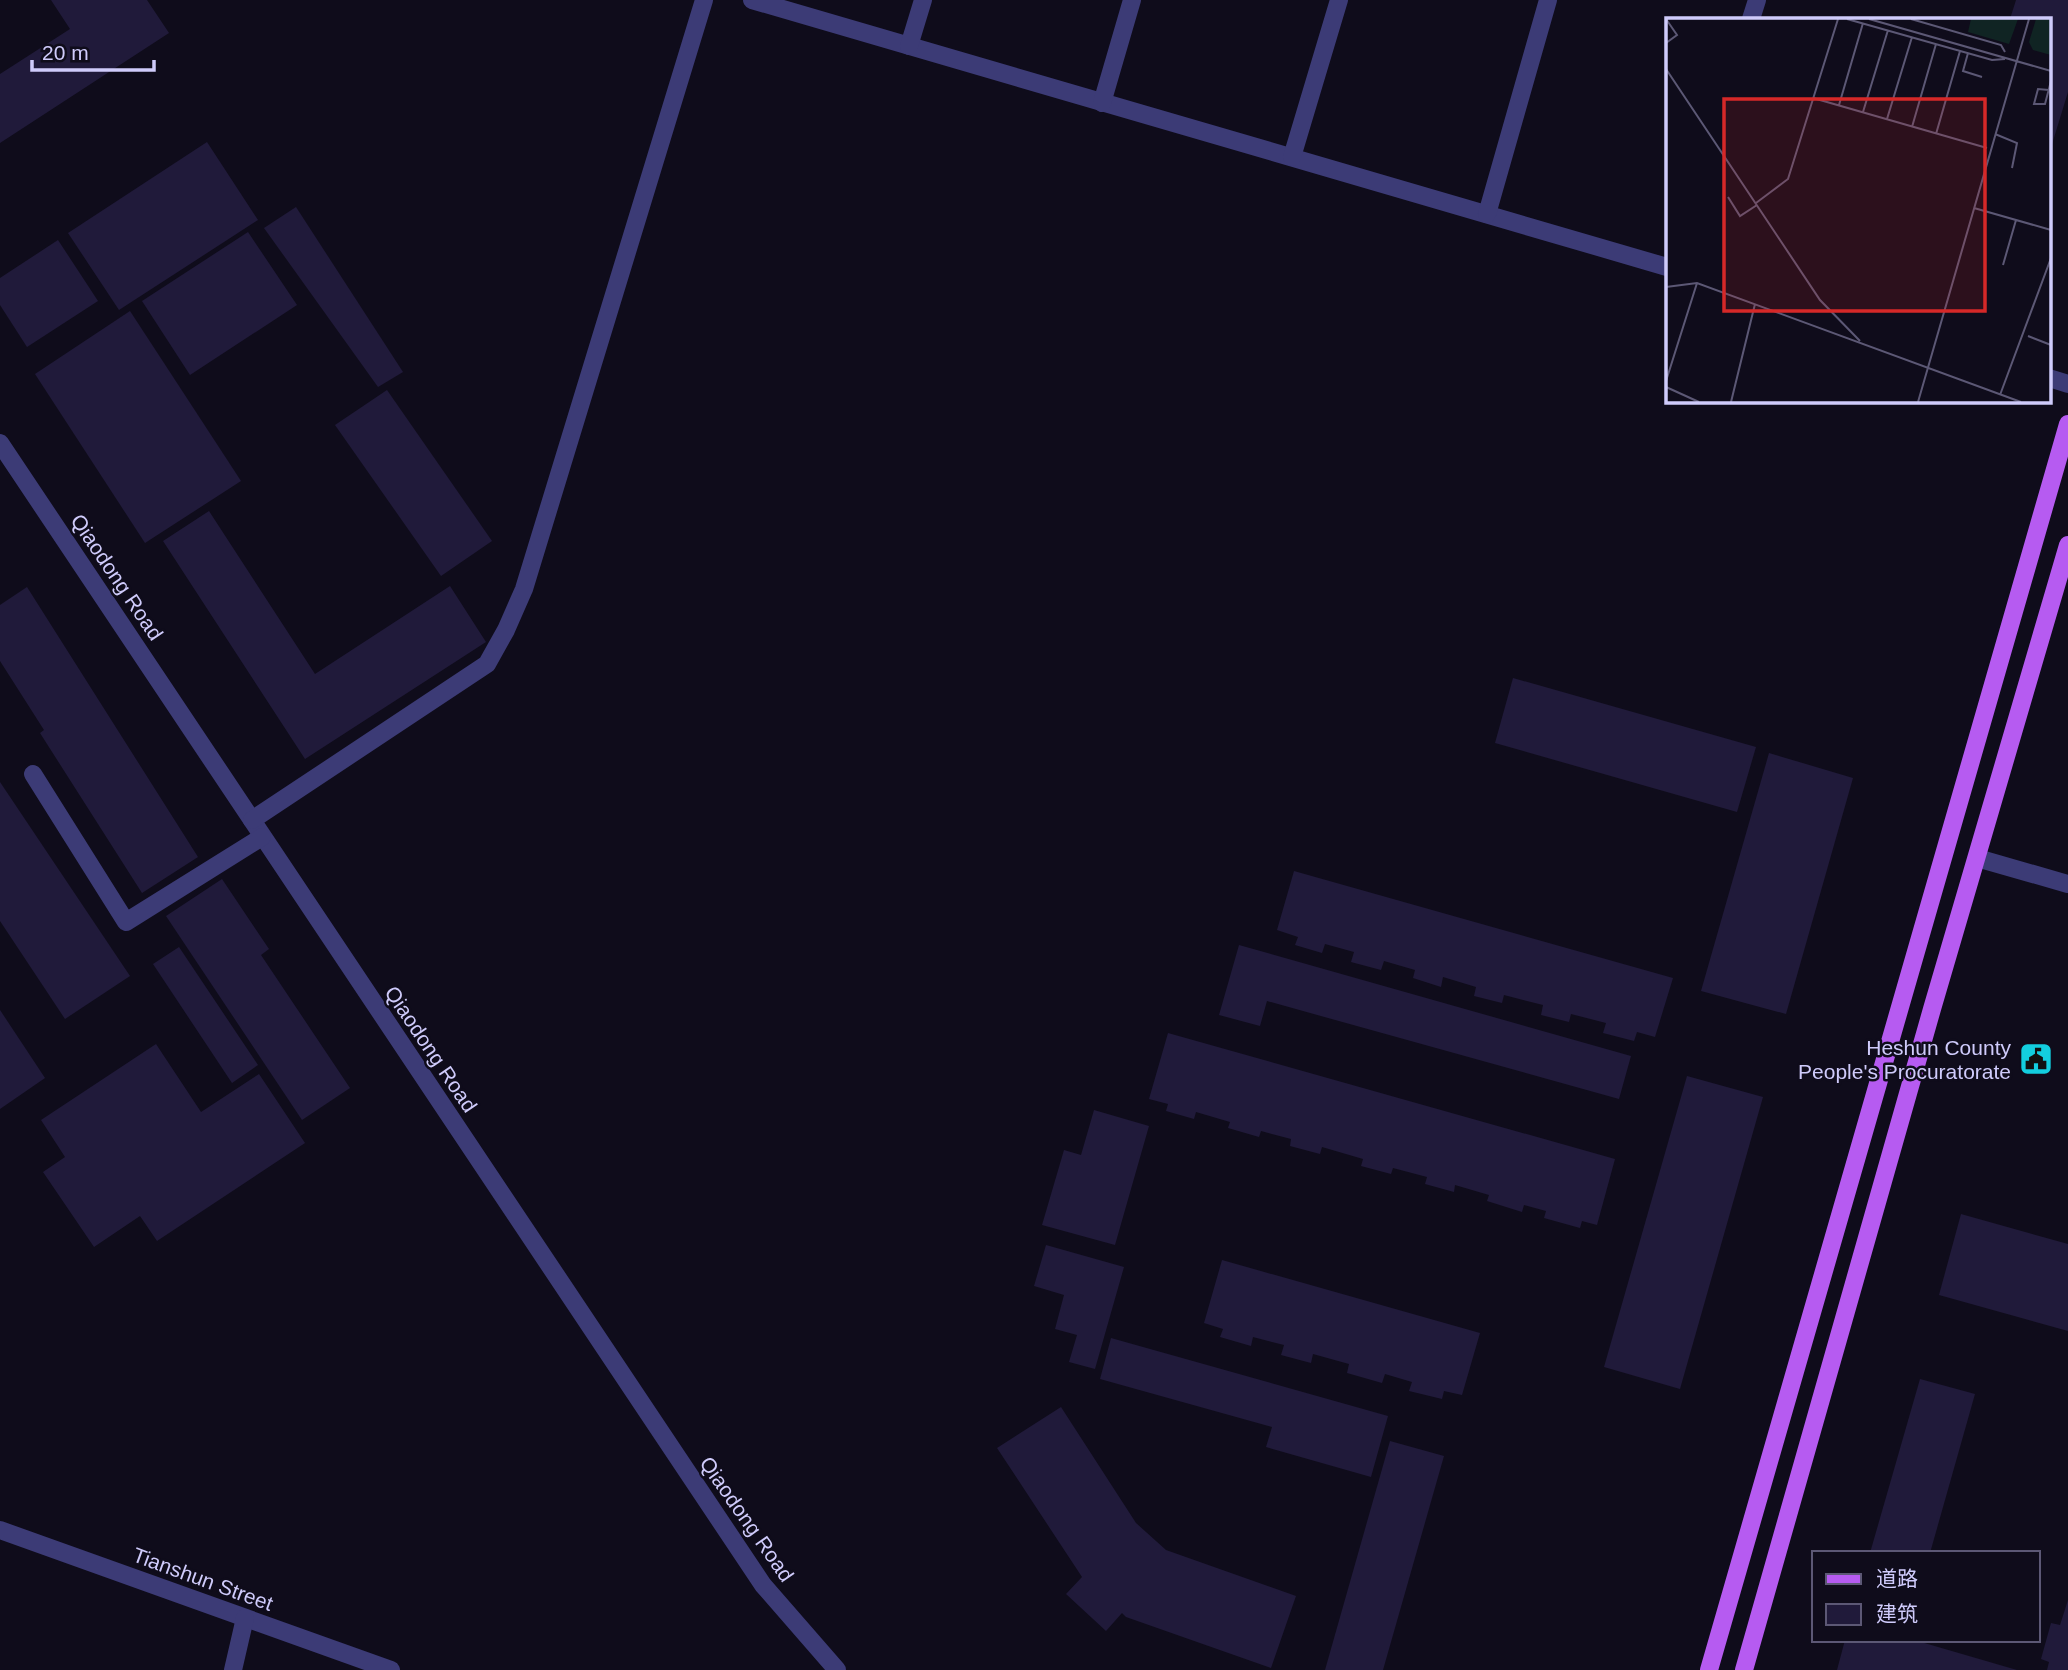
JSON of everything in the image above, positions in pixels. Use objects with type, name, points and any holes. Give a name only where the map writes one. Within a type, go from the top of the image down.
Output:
[{"type":"main road","points":[[1709,1670],[2068,424]]},
{"type":"main road","points":[[1744,1670],[2068,545]]},
{"type":"street","points":[[252,820],[487,664],[506,630],[524,589],[704,0]]},
{"type":"street","points":[[752,0],[1666,267]]},
{"type":"street","points":[[909,46],[923,0]]},
{"type":"street","points":[[1102,103],[1132,0]]},
{"type":"street","points":[[1292,157],[1339,0]]},
{"type":"street","points":[[1486,214],[1548,0]]},
{"type":"street","points":[[1751,18],[1757,0]]},
{"type":"street","points":[[2050,378],[2068,384]]},
{"type":"street","name":"Qiaodong Road","points":[[0,443],[763,1585],[837,1670]]},
{"type":"street","points":[[33,774],[126,922],[262,836]]},
{"type":"street","points":[[1977,858],[2068,884]]},
{"type":"street","name":"Tianshun Street","points":[[0,1530],[391,1670]]},
{"type":"street","points":[[233,1670],[245,1618]]},
{"type":"building","points":[[51,0],[147,0],[169,33],[0,143],[0,74],[70,29]]},
{"type":"building","points":[[2016,0],[2068,0],[2068,92],[2050,151],[2050,18],[2010,18]]},
{"type":"building","points":[[207,142],[258,220],[119,310],[68,233]]},
{"type":"building","points":[[296,207],[403,372],[378,387],[264,228]]},
{"type":"building","points":[[248,232],[297,305],[190,375],[142,301]]},
{"type":"building","points":[[58,240],[98,301],[27,347],[0,305],[0,278]]},
{"type":"building","points":[[130,311],[241,481],[145,543],[35,374]]},
{"type":"building","points":[[387,390],[492,541],[441,576],[335,425]]},
{"type":"building","points":[[209,511],[315,674],[450,586],[486,642],[305,759],[163,541]]},
{"type":"building","points":[[27,587],[198,857],[142,893],[40,733],[44,730],[0,661],[0,605]]},
{"type":"building","points":[[1513,678],[1756,747],[1737,812],[1495,743]]},
{"type":"building","points":[[1769,753],[1853,778],[1786,1014],[1701,991]]},
{"type":"building","points":[[0,782],[130,976],[65,1019],[0,921]]},
{"type":"building","points":[[1294,871],[1673,978],[1655,1037],[1637,1032],[1634,1041],[1603,1033],[1606,1023],[1571,1014],[1569,1022],[1541,1015],[1543,1005],[1504,995],[1502,1003],[1474,996],[1476,987],[1443,977],[1441,987],[1413,978],[1415,970],[1384,961],[1381,970],[1351,962],[1354,952],[1325,944],[1322,953],[1295,945],[1298,937],[1277,930]]},
{"type":"building","points":[[222,879],[269,949],[261,955],[350,1088],[302,1120],[166,916]]},
{"type":"building","points":[[1239,945],[1631,1056],[1619,1099],[1267,1001],[1260,1026],[1219,1015]]},
{"type":"building","points":[[179,947],[258,1065],[232,1083],[153,964]]},
{"type":"building","points":[[0,1010],[45,1078],[0,1109]]},
{"type":"building","points":[[1168,1033],[1615,1159],[1597,1225],[1582,1221],[1580,1228],[1544,1218],[1546,1211],[1524,1205],[1522,1212],[1487,1201],[1489,1195],[1455,1185],[1454,1192],[1425,1184],[1427,1177],[1393,1168],[1391,1174],[1361,1166],[1363,1159],[1322,1147],[1320,1154],[1290,1146],[1291,1139],[1261,1131],[1259,1137],[1228,1128],[1230,1122],[1196,1112],[1194,1119],[1166,1111],[1168,1104],[1149,1099]]},
{"type":"building","points":[[156,1044],[201,1112],[259,1074],[305,1143],[157,1241],[140,1216],[94,1247],[43,1172],[65,1157],[41,1120]]},
{"type":"building","points":[[1687,1076],[1763,1097],[1680,1389],[1604,1367]]},
{"type":"building","points":[[1094,1110],[1149,1126],[1115,1245],[1042,1225],[1064,1150],[1081,1155]]},
{"type":"building","points":[[1961,1214],[2068,1244],[2068,1331],[1939,1295]]},
{"type":"building","points":[[1046,1245],[1124,1267],[1095,1369],[1069,1362],[1077,1335],[1055,1329],[1064,1295],[1034,1286]]},
{"type":"building","points":[[1222,1260],[1480,1333],[1462,1395],[1444,1391],[1442,1399],[1409,1391],[1412,1382],[1385,1374],[1382,1383],[1347,1373],[1349,1364],[1313,1354],[1311,1363],[1281,1355],[1284,1345],[1253,1337],[1251,1346],[1220,1337],[1223,1329],[1204,1323]]},
{"type":"building","points":[[1111,1338],[1388,1416],[1371,1477],[1266,1447],[1272,1427],[1100,1379]]},
{"type":"building","points":[[1920,1379],[1975,1394],[1931,1551],[1871,1551]]},
{"type":"building","points":[[1061,1407],[1136,1523],[1166,1550],[1296,1596],[1271,1668],[1126,1617],[1122,1613],[1106,1631],[1066,1594],[1082,1577],[997,1448]]},
{"type":"building","points":[[1390,1441],[1444,1456],[1383,1670],[1325,1670]]},
{"type":"building","points":[[2068,1600],[2068,1670],[2047,1670],[2049,1662],[2041,1659],[2051,1623],[2060,1625]]},
{"type":"building","points":[[1844,1642],[1921,1642],[2017,1670],[1837,1670]]},
{"type":"place","name":"Heshun County People's Procuratorate","points":[[2036,1059]]}]
